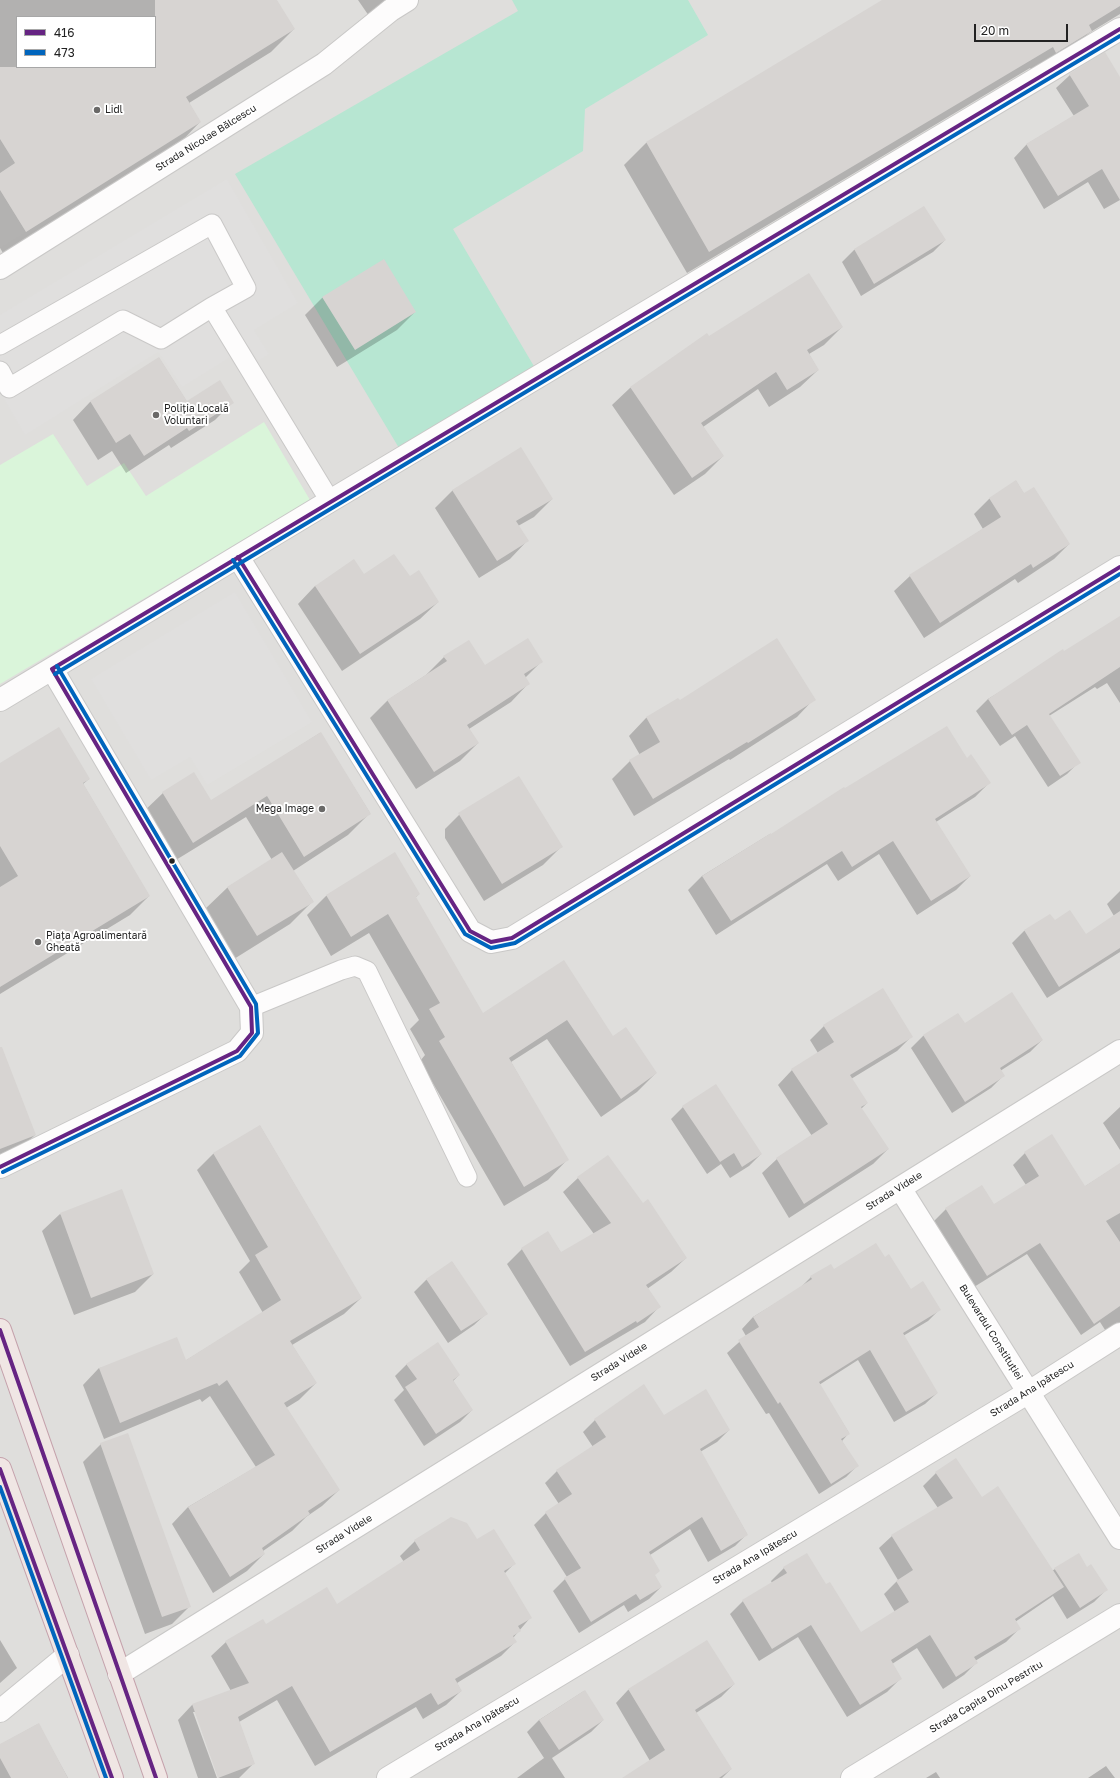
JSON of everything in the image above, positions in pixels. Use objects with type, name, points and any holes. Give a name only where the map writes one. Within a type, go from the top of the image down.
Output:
[{"type":"highway","points":[[0,1330],[156,1778]]},
{"type":"highway","points":[[0,1469],[112,1778]]},
{"type":"street","name":"Strada Nicolae Bălcescu","points":[[0,268],[324,64],[391,10],[406,0]]},
{"type":"street","points":[[0,700],[1120,29]]},
{"type":"street","points":[[238,557],[470,931],[490,942],[512,938],[1120,567]]},
{"type":"street","points":[[0,1167],[237,1051],[252,1033],[251,1007],[52,669]]},
{"type":"street","name":"Strada Videle","points":[[119,1674],[1120,1051]]},
{"type":"street","name":"Bulevardul Constituției","points":[[900,1188],[1120,1538]]},
{"type":"street","name":"Strada Ana Ipătescu","points":[[388,1778],[1029,1392],[1120,1334]]},
{"type":"street","name":"Strada Capita Dinu Pestritu","points":[[852,1778],[1120,1615]]},
{"type":"street","points":[[0,1711],[68,1655]]},
{"type":"lane","points":[[0,345],[212,224],[246,288],[212,307],[162,339],[123,320],[10,388],[0,371]]},
{"type":"lane","points":[[212,307],[330,501]]},
{"type":"lane","points":[[251,1007],[341,970],[355,966],[367,972],[467,1177]]},
{"type":"shaded area","points":[[0,0],[1120,0],[1120,1778],[0,1778]]},
{"type":"shaded area","points":[[0,139],[15,163],[0,173]]},
{"type":"shaded area","points":[[227,179],[298,303],[254,330],[269,354],[258,361],[248,346],[182,387],[158,352],[25,435],[0,392],[0,315]]},
{"type":"shaded area","points":[[0,190],[26,232],[0,248]]},
{"type":"shaded area","points":[[235,592],[312,722],[207,785],[190,757],[151,780],[91,679]]},
{"type":"green space","points":[[512,0],[688,0],[708,35],[585,109],[583,151],[453,229],[535,368],[399,448],[235,174],[518,11]]},
{"type":"green space","points":[[264,422],[310,500],[0,684],[0,465],[53,434],[87,486],[124,463],[146,496]]},
{"type":"building","name":"Lidl","points":[[155,0],[277,0],[295,29],[186,97],[201,122],[26,232],[0,190],[0,173],[15,163],[0,139],[0,67],[156,68]]},
{"type":"building","points":[[882,0],[1120,0],[1120,6],[1089,25],[1092,31],[1056,53],[1053,47],[709,252],[646,142]]},
{"type":"building","points":[[1105,52],[1120,77],[1120,200],[1102,169],[1058,196],[1026,144],[1089,106],[1069,74]]},
{"type":"building","points":[[924,206],[946,240],[874,284],[854,249]]},
{"type":"building","points":[[384,259],[416,312],[355,350],[322,297]]},
{"type":"building","points":[[809,273],[843,327],[807,350],[819,370],[787,390],[776,372],[701,423],[724,456],[692,478],[630,387],[707,333],[709,336]]},
{"type":"building","name":"Poliția Locală Voluntari","points":[[159,357],[187,401],[220,380],[234,403],[189,431],[187,428],[144,456],[130,434],[116,443],[90,401]]},
{"type":"building","points":[[521,447],[553,499],[516,521],[529,541],[497,561],[452,490]]},
{"type":"building","points":[[1016,480],[1024,493],[1034,487],[1070,544],[1033,568],[1031,564],[940,623],[909,575],[1001,517],[989,498]]},
{"type":"building","points":[[394,554],[410,576],[419,570],[439,602],[360,654],[315,586],[354,559],[364,574]]},
{"type":"building","points":[[1120,616],[1120,667],[1049,714],[1081,763],[1060,776],[1027,725],[1012,735],[988,699],[1063,649],[1064,651]]},
{"type":"building","points":[[528,638],[543,662],[524,674],[530,684],[467,725],[479,743],[434,772],[387,700],[447,661],[443,656],[469,640],[485,665]]},
{"type":"building","points":[[777,638],[816,700],[748,743],[747,742],[653,799],[629,760],[660,742],[646,717],[678,698],[680,700]]},
{"type":"building","points":[[947,726],[967,758],[971,754],[991,783],[935,819],[971,876],[931,901],[893,841],[852,867],[842,851],[731,921],[702,876],[844,787],[845,788]]},
{"type":"building","points":[[59,727],[90,779],[83,783],[150,896],[0,987],[0,887],[18,876],[0,846],[0,763]]},
{"type":"building","points":[[321,732],[371,814],[304,857],[267,796],[193,843],[162,792],[194,772],[211,800]]},
{"type":"building","points":[[519,776],[563,847],[502,884],[458,813]]},
{"type":"building","points":[[282,852],[314,902],[257,936],[227,887]]},
{"type":"building","points":[[395,852],[420,894],[416,897],[483,1013],[564,960],[613,1036],[626,1027],[657,1073],[621,1099],[567,1020],[509,1058],[569,1160],[524,1187],[439,1041],[445,1037],[429,1009],[440,1003],[388,914],[351,937],[326,895]]},
{"type":"building","points":[[1070,910],[1086,934],[1120,911],[1120,948],[1059,987],[1024,930],[1050,914],[1055,920]]},
{"type":"building","points":[[883,988],[913,1037],[850,1075],[868,1103],[861,1107],[889,1149],[804,1204],[776,1158],[828,1124],[791,1069],[834,1042],[823,1025]]},
{"type":"building","points":[[1012,992],[1043,1040],[1000,1068],[1005,1076],[965,1102],[923,1035],[958,1013],[965,1023]]},
{"type":"building","points":[[0,1047],[2,1047],[36,1135],[0,1149]]},
{"type":"building","points":[[716,1084],[762,1154],[742,1167],[734,1153],[720,1162],[682,1106]]},
{"type":"building","points":[[260,1125],[362,1298],[290,1341],[317,1383],[284,1403],[340,1490],[308,1511],[310,1514],[262,1548],[265,1554],[230,1577],[188,1507],[275,1455],[227,1380],[219,1386],[217,1383],[120,1423],[99,1368],[177,1337],[186,1360],[281,1300],[255,1255],[268,1247],[213,1153]]},
{"type":"building","points":[[1052,1134],[1085,1186],[1120,1163],[1120,1213],[1106,1221],[1120,1242],[1120,1306],[1094,1324],[1040,1243],[987,1276],[945,1208],[982,1185],[994,1204],[1039,1176],[1024,1152]]},
{"type":"building","points":[[608,1155],[643,1203],[648,1199],[687,1258],[646,1285],[661,1307],[637,1323],[636,1321],[585,1352],[521,1248],[548,1231],[561,1252],[611,1223],[577,1177]]},
{"type":"building","points":[[122,1189],[154,1274],[91,1298],[60,1213]]},
{"type":"building","points":[[876,1243],[885,1257],[889,1254],[911,1289],[923,1281],[941,1310],[903,1333],[938,1393],[906,1412],[870,1350],[819,1382],[850,1434],[841,1439],[859,1466],[831,1484],[780,1402],[778,1404],[738,1340],[759,1327],[753,1317],[812,1279],[810,1276],[831,1264],[834,1269]]},
{"type":"building","points":[[452,1261],[488,1314],[461,1331],[426,1279]]},
{"type":"building","points":[[438,1342],[460,1375],[453,1380],[473,1410],[436,1434],[405,1387],[417,1379],[406,1364]]},
{"type":"building","points":[[644,1384],[664,1415],[706,1389],[730,1430],[700,1449],[748,1535],[721,1551],[702,1517],[649,1552],[660,1571],[655,1575],[662,1587],[640,1600],[636,1594],[591,1622],[564,1578],[581,1568],[545,1512],[572,1494],[556,1470],[606,1437],[594,1419]]},
{"type":"building","points":[[128,1433],[191,1607],[162,1617],[100,1443]]},
{"type":"building","points":[[956,1458],[982,1497],[998,1486],[1064,1587],[1015,1619],[1021,1629],[974,1657],[978,1663],[956,1677],[930,1635],[891,1660],[902,1679],[860,1705],[811,1625],[772,1649],[742,1600],[787,1573],[783,1567],[807,1553],[826,1584],[830,1582],[861,1632],[909,1602],[896,1581],[913,1570],[891,1535],[953,1498],[935,1472]]},
{"type":"building","points":[[451,1517],[467,1523],[477,1539],[494,1529],[516,1564],[504,1571],[532,1618],[518,1626],[521,1631],[513,1636],[517,1642],[455,1679],[462,1691],[438,1705],[431,1693],[330,1752],[292,1686],[238,1717],[255,1764],[218,1778],[192,1704],[249,1683],[225,1641],[263,1619],[266,1624],[327,1587],[337,1604],[420,1550],[414,1540]]},
{"type":"building","points":[[1079,1553],[1087,1567],[1091,1564],[1108,1590],[1080,1608],[1054,1568]]},
{"type":"building","points":[[707,1640],[735,1684],[695,1710],[732,1769],[719,1778],[622,1778],[665,1750],[628,1689]]},
{"type":"building","points":[[585,1690],[604,1720],[559,1750],[539,1720]]},
{"type":"building","points":[[39,1723],[68,1778],[11,1778],[0,1758],[0,1744]]},
{"type":"transit line","name":"416","points":[[52,669],[1120,29]]},
{"type":"transit line","name":"473","points":[[55,674],[1120,36]]},
{"type":"transit line","name":"416","points":[[238,557],[470,931],[491,942],[512,938],[1120,567]]},
{"type":"transit line","name":"473","points":[[233,560],[465,934],[491,948],[515,943],[1120,574]]},
{"type":"transit line","name":"473","points":[[3,1172],[240,1056],[258,1033],[256,1004],[57,666]]},
{"type":"transit line","name":"416","points":[[0,1167],[237,1051],[252,1033],[251,1007],[52,669]]},
{"type":"transit line","name":"416","points":[[0,1330],[156,1778]]},
{"type":"transit line","name":"416","points":[[0,1469],[112,1778]]},
{"type":"transit line","name":"473","points":[[0,1487],[106,1778]]},
{"type":"place","name":"Lidl","points":[[97,110]]},
{"type":"place","name":"Poliția Locală Voluntari","points":[[156,415]]},
{"type":"place","name":"Mega Image","points":[[322,809]]},
{"type":"place","name":"Piața Agroalimentară Gheată","points":[[38,942]]}]
